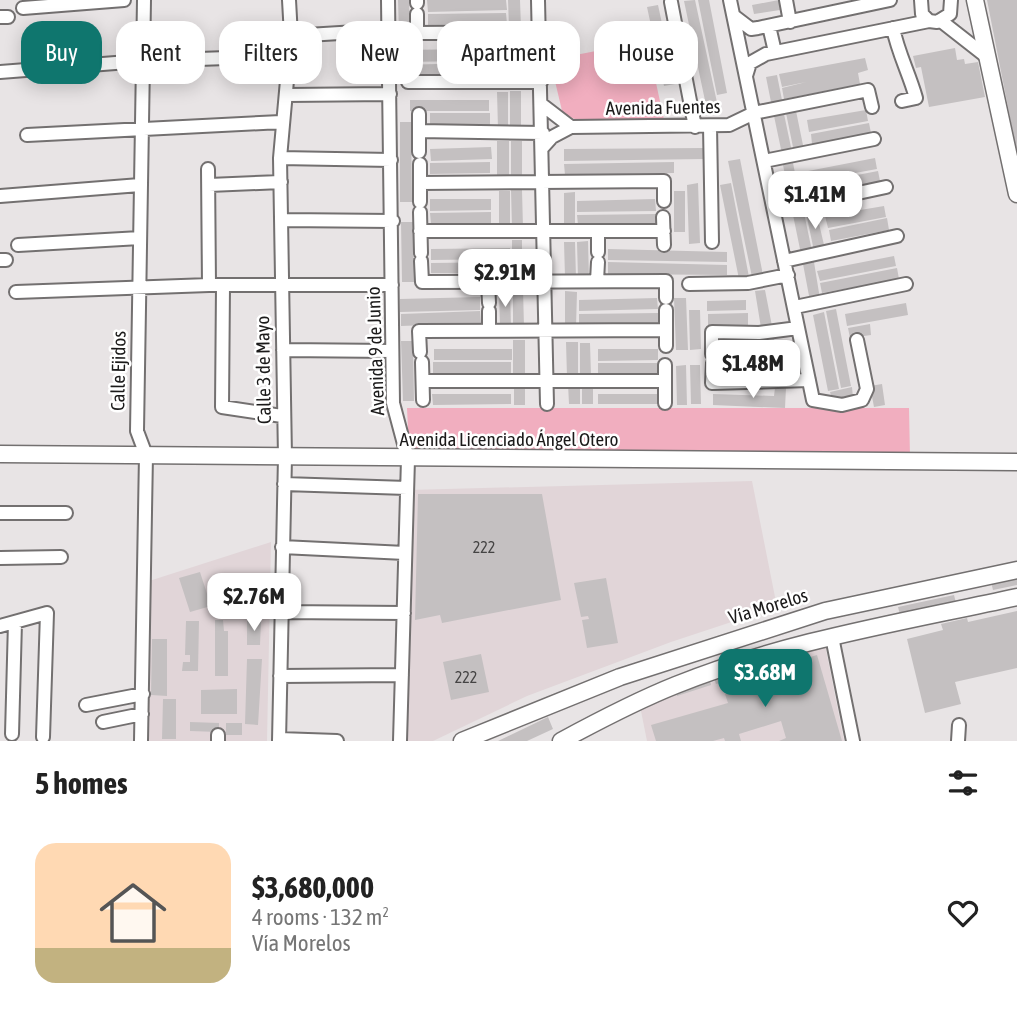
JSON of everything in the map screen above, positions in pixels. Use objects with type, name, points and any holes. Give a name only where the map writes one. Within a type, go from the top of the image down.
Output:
[{"type":"main road","points":[[975,0],[1017,194]]},
{"type":"main road","name":"Avenida Licenciado Ángel Otero","points":[[0,454],[1017,462]]},
{"type":"main road","name":"Vía Morelos","points":[[462,741],[621,677],[825,611],[1017,570]]},
{"type":"main road","points":[[561,741],[603,717],[677,685],[832,637],[1017,597]]},
{"type":"street","points":[[23,8],[124,0]]},
{"type":"street","name":"Calle Ejidos","points":[[143,21],[144,0]]},
{"type":"street","name":"Calle 3 de Mayo","points":[[289,0],[290,21]]},
{"type":"street","name":"Avenida 9 de Junio","points":[[388,0],[389,21]]},
{"type":"street","points":[[538,0],[539,21]]},
{"type":"street","points":[[730,0],[813,400],[842,405],[857,402],[866,395],[857,340]]},
{"type":"street","points":[[786,0],[790,22]]},
{"type":"street","points":[[733,16],[751,29],[890,0]]},
{"type":"street","points":[[921,0],[922,14],[987,57]]},
{"type":"street","points":[[746,77],[750,63],[756,57],[935,21],[950,15],[951,0]]},
{"type":"street","points":[[671,2],[695,127]]},
{"type":"street","points":[[417,6],[417,33],[437,33]]},
{"type":"street","points":[[769,26],[775,52]]},
{"type":"street","points":[[893,28],[898,56],[908,68],[916,98],[902,101]]},
{"type":"street","points":[[0,72],[116,63]]},
{"type":"street","name":"Calle Ejidos","points":[[141,84],[137,431],[146,455],[141,741]]},
{"type":"street","name":"Calle 3 de Mayo","points":[[279,740],[285,457],[282,416],[280,159],[281,122],[287,84]]},
{"type":"street","name":"Avenida 9 de Junio","points":[[390,84],[393,403],[408,459],[400,741]]},
{"type":"street","points":[[541,84],[547,404]]},
{"type":"street","name":"Avenida Fuentes","points":[[571,127],[729,125],[754,113],[868,90],[872,107]]},
{"type":"street","points":[[286,95],[390,94]]},
{"type":"street","points":[[419,131],[543,140],[571,127],[541,104]]},
{"type":"street","points":[[419,114],[422,282],[666,281],[666,346]]},
{"type":"street","points":[[27,135],[140,127],[281,122]]},
{"type":"street","points":[[710,126],[712,242]]},
{"type":"street","points":[[764,161],[874,139]]},
{"type":"street","points":[[280,159],[391,160]]},
{"type":"street","points":[[208,169],[222,407],[282,416]]},
{"type":"street","points":[[420,183],[664,181],[664,201]]},
{"type":"street","points":[[209,185],[281,183]]},
{"type":"street","points":[[6,196],[140,185]]},
{"type":"street","points":[[774,211],[886,187]]},
{"type":"street","points":[[663,217],[664,245]]},
{"type":"street","points":[[282,220],[393,221]]},
{"type":"street","points":[[420,231],[664,231]]},
{"type":"street","points":[[597,281],[598,232]]},
{"type":"street","points":[[785,261],[897,236]]},
{"type":"street","points":[[18,245],[140,238]]},
{"type":"street","points":[[689,284],[748,283],[788,275]]},
{"type":"street","points":[[488,281],[489,330]]},
{"type":"street","points":[[794,307],[906,284]]},
{"type":"street","points":[[16,292],[139,286],[392,285]]},
{"type":"street","points":[[799,328],[759,333],[712,332],[712,383],[809,380]]},
{"type":"street","points":[[423,400],[419,331],[666,330]]},
{"type":"street","points":[[283,350],[392,351]]},
{"type":"street","points":[[665,365],[665,404]]},
{"type":"street","points":[[423,381],[665,381]]},
{"type":"street","points":[[284,484],[407,488]]},
{"type":"street","points":[[0,513],[66,513]]},
{"type":"street","points":[[282,547],[405,553]]},
{"type":"street","points":[[0,558],[61,557]]},
{"type":"street","points":[[281,612],[404,613]]},
{"type":"street","points":[[0,626],[47,613],[43,737]]},
{"type":"street","points":[[12,734],[15,622]]},
{"type":"street","points":[[832,637],[854,740]]},
{"type":"street","points":[[280,677],[402,675]]},
{"type":"street","points":[[86,705],[143,694]]},
{"type":"street","points":[[103,722],[142,714]]},
{"type":"street","points":[[958,741],[959,725]]},
{"type":"street","points":[[279,740],[337,741]]},
{"type":"shaded area","points":[[594,51],[594,84],[656,84],[664,120],[575,119],[563,115],[556,84],[580,84],[580,54]]},
{"type":"shaded area","points":[[407,408],[909,408],[910,457],[409,449]]},
{"type":"shaded area","points":[[752,481],[777,607],[671,642],[527,696],[433,741],[401,741],[409,490]]},
{"type":"shaded area","points":[[271,542],[267,741],[146,741],[146,582]]},
{"type":"shaded area","points":[[825,645],[844,741],[647,741],[640,706]]},
{"type":"building","points":[[398,0],[409,0],[410,21],[399,21]]},
{"type":"building","points":[[427,0],[506,0],[507,10],[428,12]]},
{"type":"building","points":[[508,0],[520,0],[521,21],[509,21]]},
{"type":"building","points":[[695,0],[718,107],[707,110],[698,67],[698,21],[688,21],[684,1]]},
{"type":"building","points":[[698,0],[709,0],[727,93],[717,95]]},
{"type":"building","points":[[779,0],[780,10],[754,14],[752,5]]},
{"type":"building","points":[[987,0],[1017,0],[1017,148],[1016,148]]},
{"type":"building","points":[[658,5],[661,21],[650,21],[647,7]]},
{"type":"building","points":[[506,13],[507,21],[437,21],[437,25],[428,25],[428,14]]},
{"type":"building","points":[[955,48],[957,60],[964,59],[965,64],[978,62],[985,97],[929,107],[921,67],[916,68],[913,56]]},
{"type":"building","points":[[423,50],[437,50],[437,62],[423,62]]},
{"type":"building","points":[[865,58],[868,70],[858,73],[860,84],[784,99],[782,88],[806,82],[782,87],[779,74]]},
{"type":"building","points":[[423,64],[437,64],[437,76],[423,76]]},
{"type":"building","points":[[777,75],[783,105],[772,107],[766,77]]},
{"type":"building","points":[[510,91],[521,91],[521,130],[510,130]]},
{"type":"building","points":[[497,92],[508,92],[508,129],[498,129]]},
{"type":"building","points":[[410,100],[489,100],[489,111],[410,111]]},
{"type":"building","points":[[866,110],[868,121],[809,132],[807,120]]},
{"type":"building","points":[[796,111],[804,150],[794,152],[786,113]]},
{"type":"building","points":[[430,113],[490,113],[490,125],[430,125]]},
{"type":"building","points":[[784,114],[792,152],[782,154],[774,116]]},
{"type":"building","points":[[400,122],[411,122],[412,202],[400,202]]},
{"type":"building","points":[[869,123],[871,133],[812,144],[811,134]]},
{"type":"building","points":[[497,141],[509,141],[509,179],[497,179]]},
{"type":"building","points":[[511,141],[522,141],[522,180],[511,180]]},
{"type":"building","points":[[491,147],[492,159],[431,161],[430,149]]},
{"type":"building","points":[[704,148],[704,159],[564,161],[564,149]]},
{"type":"building","points":[[875,158],[877,169],[800,183],[798,173]]},
{"type":"building","points":[[740,159],[763,275],[752,277],[728,161]]},
{"type":"building","points":[[490,162],[490,173],[430,174],[430,163]]},
{"type":"building","points":[[674,162],[674,173],[565,175],[564,164]]},
{"type":"building","points":[[793,163],[801,203],[791,205],[783,165]]},
{"type":"building","points":[[878,171],[880,181],[802,196],[800,186]]},
{"type":"building","points":[[698,183],[700,243],[689,244],[687,185]]},
{"type":"building","points":[[731,183],[749,277],[739,279],[720,185]]},
{"type":"building","points":[[511,190],[522,190],[523,228],[512,228]]},
{"type":"building","points":[[499,191],[510,191],[510,228],[499,228]]},
{"type":"building","points":[[674,191],[685,191],[685,232],[674,232]]},
{"type":"building","points":[[575,192],[575,228],[564,228],[564,193]]},
{"type":"building","points":[[430,199],[491,199],[491,210],[430,211]]},
{"type":"building","points":[[655,199],[656,211],[577,212],[577,201]]},
{"type":"building","points":[[884,206],[886,217],[828,228],[825,216]]},
{"type":"building","points":[[816,211],[825,249],[814,251],[806,213]]},
{"type":"building","points":[[491,212],[491,223],[431,224],[430,213]]},
{"type":"building","points":[[804,213],[812,251],[801,254],[793,215]]},
{"type":"building","points":[[656,214],[658,224],[578,225],[577,215]]},
{"type":"building","points":[[887,218],[889,230],[831,241],[829,230]]},
{"type":"building","points":[[401,222],[413,222],[414,282],[402,282]]},
{"type":"building","points":[[512,240],[522,240],[522,277],[512,277]]},
{"type":"building","points":[[588,241],[589,278],[578,278],[577,242]]},
{"type":"building","points":[[564,242],[575,242],[576,278],[565,277]]},
{"type":"building","points":[[510,248],[510,259],[431,260],[431,249]]},
{"type":"building","points":[[608,249],[727,252],[727,262],[608,260]]},
{"type":"building","points":[[894,256],[896,266],[820,281],[817,271]]},
{"type":"building","points":[[510,262],[510,273],[431,273],[431,263]]},
{"type":"building","points":[[608,262],[727,265],[727,275],[608,274]]},
{"type":"building","points":[[814,262],[820,299],[810,301],[803,264]]},
{"type":"building","points":[[897,268],[899,279],[822,293],[820,283]]},
{"type":"building","points":[[510,289],[511,328],[500,328],[499,290]]},
{"type":"building","points":[[523,289],[524,327],[513,327],[513,290]]},
{"type":"building","points":[[765,290],[772,326],[761,328],[755,291]]},
{"type":"building","points":[[565,291],[577,292],[576,327],[565,327]]},
{"type":"building","points":[[480,297],[480,310],[400,312],[400,299]]},
{"type":"building","points":[[657,298],[658,309],[579,311],[579,300]]},
{"type":"building","points":[[674,298],[686,298],[688,350],[676,350]]},
{"type":"building","points":[[746,300],[746,310],[707,311],[707,301]]},
{"type":"building","points":[[906,303],[908,315],[847,326],[845,314]]},
{"type":"building","points":[[836,309],[851,386],[841,388],[826,311]]},
{"type":"building","points":[[689,310],[700,310],[701,349],[690,350]]},
{"type":"building","points":[[480,311],[481,323],[401,326],[401,314]]},
{"type":"building","points":[[824,312],[839,389],[828,391],[813,315]]},
{"type":"building","points":[[658,313],[659,323],[579,324],[579,314]]},
{"type":"building","points":[[748,313],[748,325],[708,325],[708,314]]},
{"type":"building","points":[[870,324],[871,335],[850,338],[848,328]]},
{"type":"building","points":[[774,339],[783,378],[772,381],[764,341]]},
{"type":"building","points":[[513,340],[525,340],[525,376],[513,376]]},
{"type":"building","points":[[401,341],[413,341],[414,401],[403,401]]},
{"type":"building","points":[[566,342],[578,342],[578,376],[567,377]]},
{"type":"building","points":[[580,343],[590,343],[591,376],[580,376]]},
{"type":"building","points":[[434,349],[512,349],[512,360],[434,360]]},
{"type":"building","points":[[598,349],[658,349],[658,360],[598,361]]},
{"type":"building","points":[[717,349],[757,349],[757,360],[717,360]]},
{"type":"building","points":[[433,362],[511,362],[511,373],[433,373]]},
{"type":"building","points":[[718,362],[758,362],[758,373],[718,373]]},
{"type":"building","points":[[598,363],[659,363],[658,373],[598,373]]},
{"type":"building","points":[[686,365],[687,405],[677,405],[676,366]]},
{"type":"building","points":[[690,365],[700,365],[701,404],[691,404]]},
{"type":"building","points":[[514,384],[525,384],[525,405],[514,405]]},
{"type":"building","points":[[568,384],[580,385],[580,404],[569,404]]},
{"type":"building","points":[[593,384],[593,404],[582,404],[582,385]]},
{"type":"building","points":[[882,384],[885,405],[874,407],[870,386]]},
{"type":"building","points":[[852,387],[853,398],[833,402],[830,392]]},
{"type":"building","points":[[775,388],[786,388],[785,408],[713,405],[713,394],[774,396]]},
{"type":"building","points":[[432,394],[511,394],[511,404],[433,405]]},
{"type":"building","points":[[598,394],[659,394],[660,404],[598,404]]},
{"type":"building","points":[[418,494],[542,494],[561,600],[442,623],[440,615],[415,620]]},
{"type":"building","points":[[200,572],[211,606],[190,612],[179,578]]},
{"type":"building","points":[[1017,576],[1017,585],[993,590],[991,582]]},
{"type":"building","points":[[606,578],[618,643],[587,648],[582,620],[589,619],[588,616],[581,617],[574,583]]},
{"type":"building","points":[[249,589],[261,589],[258,616],[250,616]]},
{"type":"building","points":[[219,590],[234,590],[234,617],[219,617]]},
{"type":"building","points":[[954,595],[956,603],[900,615],[898,607]]},
{"type":"building","points":[[1017,611],[1017,668],[955,682],[961,704],[925,713],[907,639],[943,630],[941,624],[967,618],[968,622]]},
{"type":"building","points":[[215,620],[223,620],[224,631],[228,631],[228,676],[215,676]]},
{"type":"building","points":[[186,621],[199,621],[198,671],[182,671],[183,662],[190,662],[190,655],[185,655]]},
{"type":"building","points":[[247,621],[261,622],[260,645],[247,645]]},
{"type":"building","points":[[152,639],[167,639],[167,696],[151,695]]},
{"type":"building","points":[[481,654],[489,692],[451,700],[443,662]]},
{"type":"building","points":[[817,655],[842,741],[779,741],[786,738],[781,721],[739,734],[741,741],[725,741],[724,738],[713,741],[656,741],[651,725],[728,703],[725,694],[752,686],[749,675]]},
{"type":"building","points":[[247,659],[262,659],[258,725],[245,724]]},
{"type":"building","points":[[737,672],[739,677],[716,684],[714,678]]},
{"type":"building","points":[[710,680],[711,685],[677,696],[675,690]]},
{"type":"building","points":[[237,689],[237,714],[201,714],[201,690]]},
{"type":"building","points":[[163,699],[176,699],[176,739],[162,739]]},
{"type":"building","points":[[548,717],[553,729],[527,741],[498,741]]},
{"type":"building","points":[[190,722],[219,723],[219,732],[190,731]]},
{"type":"building","points":[[226,723],[242,723],[242,735],[226,735]]}]
